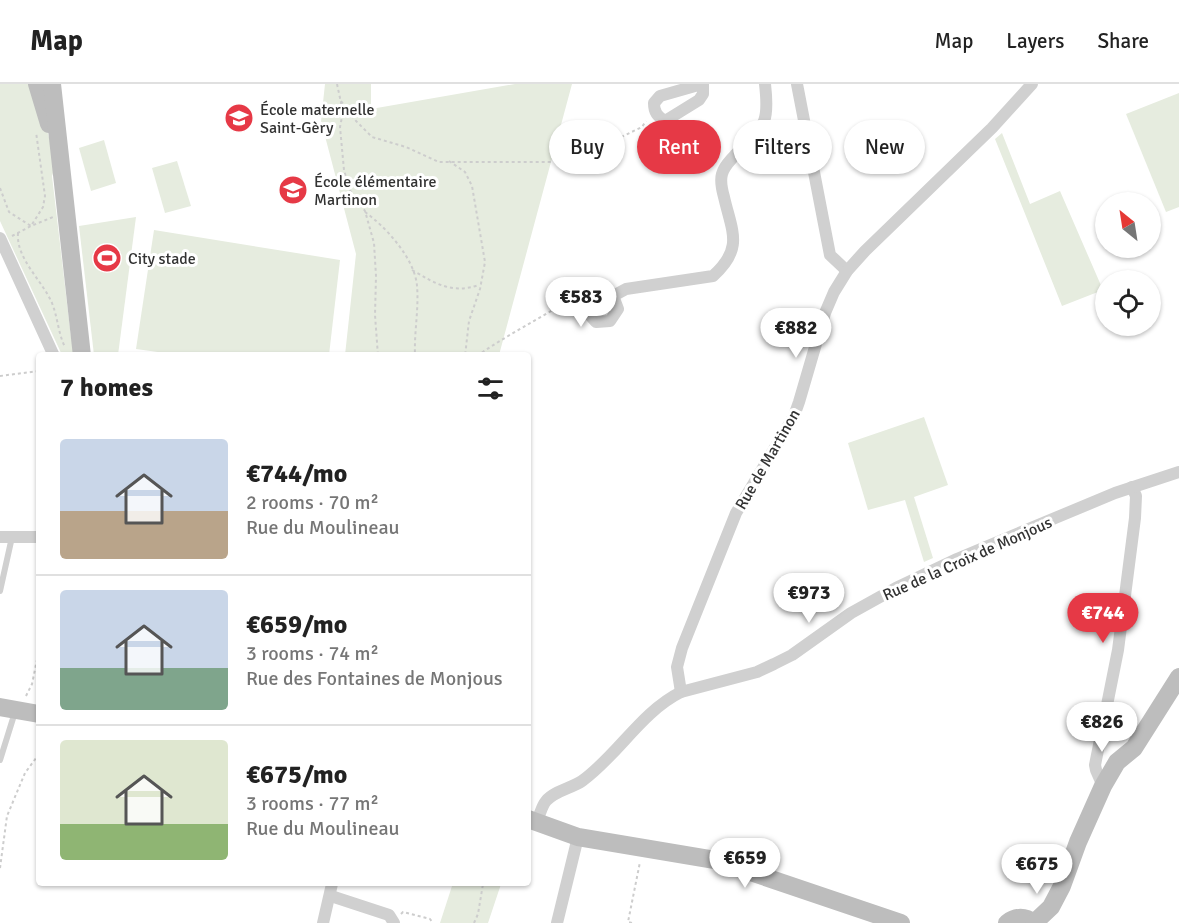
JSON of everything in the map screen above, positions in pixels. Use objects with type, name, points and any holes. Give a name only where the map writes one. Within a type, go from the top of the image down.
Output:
[{"type":"street","points":[[37,84],[64,187]]},
{"type":"street","points":[[52,84],[64,187],[75,352]]},
{"type":"street","points":[[703,84],[703,94],[699,100],[665,121],[654,111],[654,102],[660,96],[703,84]]},
{"type":"street","points":[[613,296],[618,309],[610,321],[596,322],[587,312],[589,298],[601,292],[613,296],[626,289],[713,276],[723,267],[732,254],[735,243],[721,176],[726,164],[766,120],[768,109],[765,84]]},
{"type":"street","points":[[797,84],[830,255],[847,272]]},
{"type":"street","name":"Rue de Martinon","points":[[681,692],[678,667],[682,648],[736,513],[794,416],[825,313],[834,292],[865,251],[992,128],[1032,84]]},
{"type":"street","points":[[2,246],[52,352]]},
{"type":"street","name":"Rue de la Croix de Monjous","points":[[532,821],[547,800],[587,777],[659,706],[681,692],[757,672],[792,655],[851,613],[896,588],[1007,537],[1132,487],[1179,472]]},
{"type":"street","points":[[1103,786],[1095,765],[1118,650],[1135,518],[1136,496],[1132,487]]},
{"type":"street","points":[[6,537],[36,537]]},
{"type":"street","points":[[1091,815],[1113,792],[1128,768],[1134,748],[1179,677]]},
{"type":"street","points":[[12,706],[36,713]]},
{"type":"street","points":[[1007,923],[1023,918],[1034,923],[1050,908],[1062,886],[1078,842],[1103,786],[1118,762],[1134,748]]},
{"type":"street","points":[[532,821],[578,837],[716,860],[901,923]]},
{"type":"street","points":[[557,923],[578,837]]},
{"type":"street","points":[[323,923],[331,890],[389,915],[394,921]]},
{"type":"lane","points":[[0,591],[6,537]]},
{"type":"lane","points":[[0,760],[12,706]]},
{"type":"path","points":[[337,84],[343,111],[340,128],[344,170],[349,189],[364,211],[374,243],[378,352]]},
{"type":"path","points":[[341,101],[372,137],[406,147],[440,162],[551,162],[613,141],[642,127],[654,111]]},
{"type":"path","points":[[31,226],[43,207],[45,196],[36,128]]},
{"type":"path","points":[[449,162],[465,172],[472,186],[484,248],[485,262],[481,285],[469,321],[465,352]]},
{"type":"path","points":[[0,188],[9,212],[31,226]]},
{"type":"path","points":[[364,211],[381,223],[410,263],[417,285],[416,352]]},
{"type":"path","points":[[2,246],[31,226],[66,214]]},
{"type":"path","points":[[18,233],[17,242],[23,256],[51,301],[58,329],[73,352]]},
{"type":"path","points":[[412,270],[435,283],[455,290],[481,285]]},
{"type":"path","points":[[483,352],[573,297],[589,298]]},
{"type":"path","points":[[0,376],[36,371]]},
{"type":"path","points":[[12,706],[32,684],[36,665]]},
{"type":"path","points":[[0,868],[7,816],[25,773],[36,758]]},
{"type":"path","points":[[629,923],[643,847]]},
{"type":"path","points":[[474,923],[478,914],[483,886]]},
{"type":"path","points":[[394,921],[404,912],[430,919],[433,923]]},
{"type":"shaded area","points":[[0,84],[32,84],[53,157],[52,176],[71,337],[75,352],[61,352],[0,221]]},
{"type":"shaded area","points":[[325,84],[371,84],[371,109],[515,84],[572,84],[562,120],[549,120],[549,169],[500,352],[345,352],[356,254],[321,121]]},
{"type":"shaded area","points":[[1179,93],[1179,207],[1166,212],[1161,200],[1161,192],[1158,192],[1126,114]]},
{"type":"shaded area","points":[[1002,133],[1030,204],[1060,191],[1095,272],[1095,293],[1062,306],[995,139]]},
{"type":"shaded area","points":[[104,140],[116,183],[91,191],[79,148]]},
{"type":"shaded area","points":[[177,161],[191,206],[165,213],[152,168]]},
{"type":"shaded area","points":[[136,217],[118,352],[94,352],[79,226]]},
{"type":"shaded area","points":[[154,230],[340,260],[329,352],[158,352],[136,349]]},
{"type":"shaded area","points":[[924,417],[948,485],[914,497],[933,558],[924,562],[905,500],[868,510],[848,443]]},
{"type":"shaded area","points":[[452,886],[500,886],[488,923],[440,923]]},
{"type":"place","name":"École maternelle Saint-Gèry","points":[[239,118]]},
{"type":"place","name":"École élémentaire Martinon","points":[[293,190]]},
{"type":"place","name":"City stade","points":[[107,258]]}]
